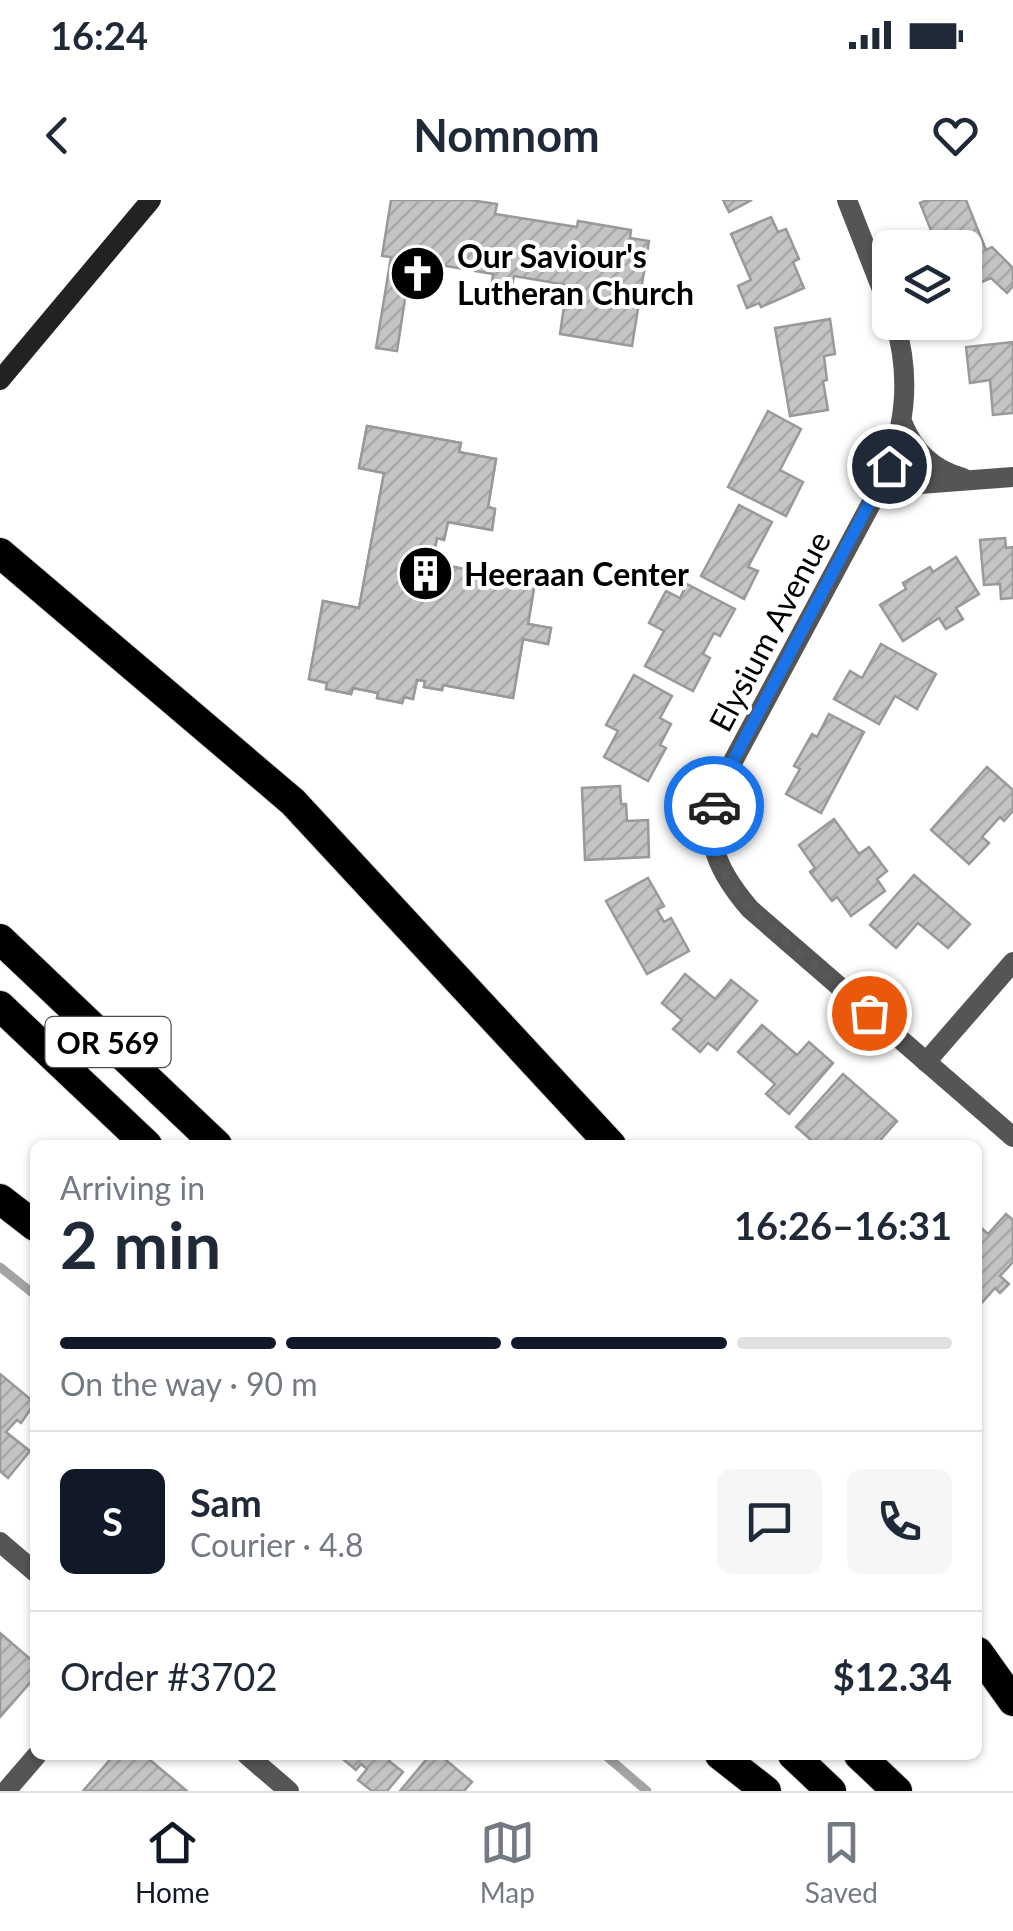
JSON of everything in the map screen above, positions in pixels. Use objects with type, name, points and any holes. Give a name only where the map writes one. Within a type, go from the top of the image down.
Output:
[{"type":"highway","points":[[0,553],[293,802],[606,1140]]},
{"type":"highway","name":"OR 569","points":[[0,940],[211,1140]]},
{"type":"highway","name":"OR 569","points":[[0,1006],[142,1140]]},
{"type":"highway","points":[[0,1199],[30,1222]]},
{"type":"highway","points":[[982,1658],[1013,1701]]},
{"type":"highway","points":[[726,1760],[766,1791]]},
{"type":"highway","points":[[798,1760],[832,1791]]},
{"type":"highway","points":[[864,1760],[897,1791]]},
{"type":"main road","points":[[0,380],[152,200]]},
{"type":"street","points":[[846,200],[872,265]]},
{"type":"street","name":"Elysium Avenue","points":[[899,340],[905,373],[902,424],[880,487],[724,778],[711,818],[712,840],[718,864],[750,909],[1013,1137]]},
{"type":"street","points":[[902,424],[917,451],[931,464],[969,480]]},
{"type":"street","points":[[880,487],[1013,477]]},
{"type":"street","points":[[926,1062],[1013,962]]},
{"type":"street","points":[[0,1542],[30,1568]]},
{"type":"street","points":[[6,1791],[32,1760]]},
{"type":"street","points":[[253,1760],[289,1791]]},
{"type":"building","points":[[391,200],[470,200],[497,204],[495,214],[577,227],[578,221],[631,230],[630,238],[649,241],[632,346],[560,334],[567,285],[514,276],[512,285],[492,281],[493,274],[411,260],[397,351],[376,348],[391,257],[382,256]]},
{"type":"building","points":[[723,200],[752,200],[729,212]]},
{"type":"building","points":[[966,200],[978,230],[931,230],[920,203]]},
{"type":"building","points":[[771,217],[778,232],[786,229],[799,259],[793,262],[804,288],[761,307],[759,303],[747,308],[738,286],[751,280],[731,234]]},
{"type":"building","points":[[982,240],[986,250],[992,247],[1013,268],[1013,286],[1007,293],[991,278],[982,282]]},
{"type":"building","points":[[830,319],[835,354],[824,356],[828,410],[790,416],[775,328]]},
{"type":"building","points":[[1013,342],[1013,413],[993,415],[990,380],[970,383],[966,347]]},
{"type":"building","points":[[768,411],[801,429],[780,470],[803,482],[786,516],[728,487]]},
{"type":"building","name":"Heeraan Center","points":[[367,426],[461,443],[459,452],[496,459],[488,507],[495,509],[492,530],[448,522],[444,540],[437,538],[432,563],[535,582],[528,624],[551,628],[548,644],[523,639],[513,698],[443,685],[442,690],[424,687],[425,681],[417,680],[413,699],[404,697],[402,703],[353,688],[351,694],[326,689],[327,683],[309,679],[323,601],[359,608],[384,473],[359,468]],"holes":[[[385,528],[412,532],[407,559],[380,554]]]},
{"type":"building","name":"Heeraan Center","points":[[367,426],[461,443],[459,452],[496,459],[488,507],[495,509],[492,530],[448,522],[444,540],[437,538],[432,563],[535,582],[528,624],[551,628],[548,644],[523,639],[513,698],[443,685],[442,690],[424,687],[425,681],[417,680],[413,699],[404,697],[402,703],[353,688],[351,694],[326,689],[327,683],[309,679],[323,601],[359,608],[384,473],[359,468]]},
{"type":"building","points":[[739,505],[772,522],[748,567],[758,571],[744,599],[701,576]]},
{"type":"building","points":[[1005,538],[1006,548],[1013,547],[1013,598],[1001,599],[1000,584],[984,585],[980,540]]},
{"type":"building","points":[[956,557],[979,594],[956,608],[963,619],[946,629],[939,618],[903,641],[880,605],[906,589],[903,583],[930,567],[933,572]]},
{"type":"building","points":[[687,584],[735,609],[720,636],[714,633],[703,654],[710,658],[693,691],[645,666],[664,631],[649,623],[666,591],[680,598]]},
{"type":"building","points":[[881,644],[936,674],[917,709],[895,696],[879,724],[834,699],[850,671],[862,678]]},
{"type":"building","points":[[634,675],[672,696],[660,718],[671,724],[660,745],[666,748],[648,781],[604,757],[618,731],[606,725]]},
{"type":"building","points":[[829,714],[864,732],[821,813],[786,794],[800,769],[794,766]]},
{"type":"building","points":[[987,767],[1013,790],[1013,811],[1004,821],[1000,817],[982,837],[989,843],[969,864],[931,830]]},
{"type":"building","points":[[620,786],[627,821],[648,820],[649,857],[585,860],[582,788]]},
{"type":"building","points":[[834,819],[859,854],[869,847],[887,871],[877,879],[885,891],[851,916],[837,897],[832,901],[810,872],[815,868],[799,845]]},
{"type":"building","points":[[914,875],[970,924],[948,948],[918,923],[896,948],[870,925]]},
{"type":"building","points":[[648,878],[664,906],[657,910],[664,922],[671,918],[689,951],[647,974],[606,901]]},
{"type":"building","points":[[685,974],[715,999],[731,980],[757,1001],[717,1050],[708,1043],[700,1052],[673,1029],[682,1020],[662,1003]]},
{"type":"building","points":[[762,1025],[797,1055],[809,1042],[833,1063],[789,1114],[766,1094],[775,1084],[738,1052]]},
{"type":"building","points":[[843,1074],[897,1121],[880,1140],[811,1140],[796,1127]]},
{"type":"building","points":[[1006,1214],[1013,1220],[1013,1262],[1000,1276],[1009,1284],[1000,1293],[995,1288],[982,1303],[982,1229],[988,1234]]},
{"type":"building","points":[[0,1374],[30,1399],[30,1410],[21,1423],[17,1420],[6,1432],[30,1451],[8,1478],[0,1471]]},
{"type":"building","points":[[0,1633],[30,1659],[30,1683],[0,1717]]},
{"type":"building","points":[[110,1760],[150,1760],[187,1791],[83,1791]]},
{"type":"building","points":[[344,1760],[390,1760],[403,1772],[387,1791],[372,1791],[358,1780],[367,1769],[361,1764],[356,1770]]},
{"type":"building","points":[[426,1760],[446,1760],[472,1782],[464,1791],[400,1791]]},
{"type":"waterway","points":[[0,1267],[30,1291]]},
{"type":"waterway","points":[[611,1760],[647,1791]]},
{"type":"way so far","points":[[714,806],[712,840],[718,864],[731,887],[750,909],[869,1013]]},
{"type":"place","name":"Our Saviour's Lutheran Church","points":[[418,273]]},
{"type":"place","name":"Heeraan Center","points":[[425,573]]},
{"type":"route","points":[[714,806],[724,778],[889,466]]}]
